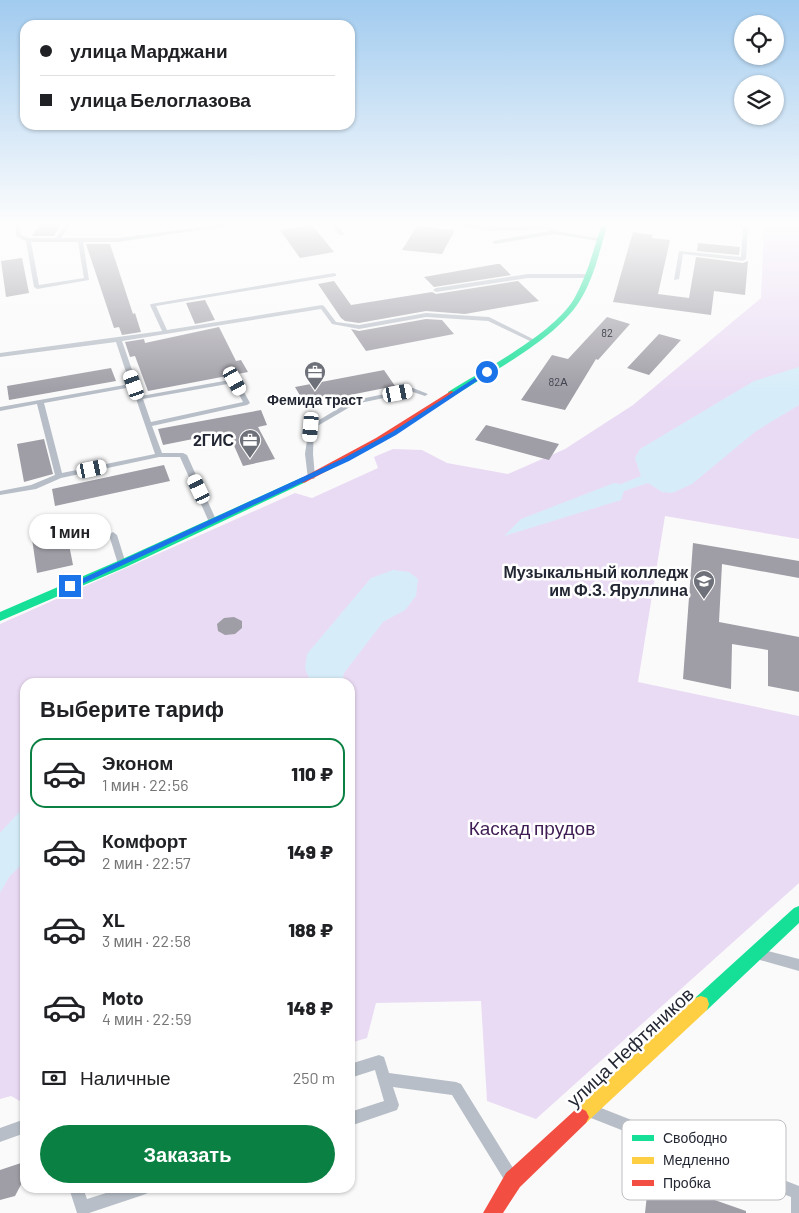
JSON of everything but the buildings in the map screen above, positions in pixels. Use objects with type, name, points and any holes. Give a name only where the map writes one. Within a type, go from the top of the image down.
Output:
[{"type":"street","points":[[0,617],[122,564],[310,477],[394,434],[555,326],[575,303],[586,280]]},
{"type":"street","name":"улица Нефтяников","points":[[492,1213],[513,1180],[799,912]]},
{"type":"lane","points":[[35,280],[36,287],[88,280]]},
{"type":"lane","points":[[165,332],[153,305],[306,280]]},
{"type":"lane","points":[[436,290],[504,280]]},
{"type":"lane","points":[[0,355],[118,340],[322,307],[334,323],[359,327],[426,315],[489,319],[534,341]]},
{"type":"lane","points":[[118,340],[159,455]]},
{"type":"lane","points":[[139,398],[235,381],[248,403],[149,424]]},
{"type":"lane","points":[[0,410],[40,401],[134,385]]},
{"type":"lane","points":[[310,477],[311,427],[353,402],[413,390],[425,394]]},
{"type":"lane","points":[[40,401],[59,476]]},
{"type":"lane","points":[[0,493],[33,487],[59,476],[159,455],[183,456],[213,522]]},
{"type":"lane","points":[[113,535],[122,564]]},
{"type":"lane","points":[[756,954],[799,965]]},
{"type":"lane","points":[[355,1070],[380,1062],[392,1105],[355,1117]]},
{"type":"lane","points":[[384,1079],[456,1089],[513,1180]]},
{"type":"lane","points":[[587,1110],[622,1124]]},
{"type":"lane","points":[[0,1135],[20,1128]]},
{"type":"lane","points":[[786,1188],[798,1193],[798,1213]]},
{"type":"lane","points":[[77,1193],[81,1210],[129,1193]]},
{"type":"green space","name":"Каскад прудов","points":[[762,280],[799,280],[799,539],[665,516],[638,682],[799,716],[799,883],[536,1119],[487,1101],[481,1001],[376,1003],[367,1038],[355,1042],[355,678],[20,678],[20,1101],[11,1096],[0,1099],[0,624],[295,493],[312,498],[378,468],[374,457],[393,449],[422,450],[447,463],[508,474],[565,449],[633,405],[761,298]]},
{"type":"water","points":[[799,367],[799,405],[756,431],[692,484],[672,493],[662,492],[648,483],[624,491],[621,500],[504,536],[521,519],[614,483],[621,484],[641,476],[635,458],[640,449],[754,381]]},
{"type":"water","points":[[393,570],[409,572],[418,579],[416,596],[405,610],[383,622],[344,673],[343,678],[309,678],[305,668],[307,654],[371,578]]},
{"type":"water","points":[[20,811],[20,866],[9,877],[0,893],[0,833]]},
{"type":"traffic: fast","points":[[451,394],[519,351],[554,325],[576,301],[586,280]]},
{"type":"traffic: fast","points":[[0,617],[122,564],[303,480]]},
{"type":"traffic: fast","points":[[701,1004],[799,913]]},
{"type":"traffic: slow","points":[[580,1117],[701,1004]]},
{"type":"traffic: jam","points":[[303,480],[379,440],[451,394]]},
{"type":"traffic: jam","points":[[492,1213],[513,1180],[580,1117]]},
{"type":"place","name":"Фемида траст","points":[[315,391]]},
{"type":"place","name":"2ГИС","points":[[250,459]]},
{"type":"place","name":"Музыкальный колледж им Ф.З. Яруллина","points":[[704,600]]},
{"type":"route","points":[[70,586],[122,564],[346,460],[394,434],[487,372]]}]
